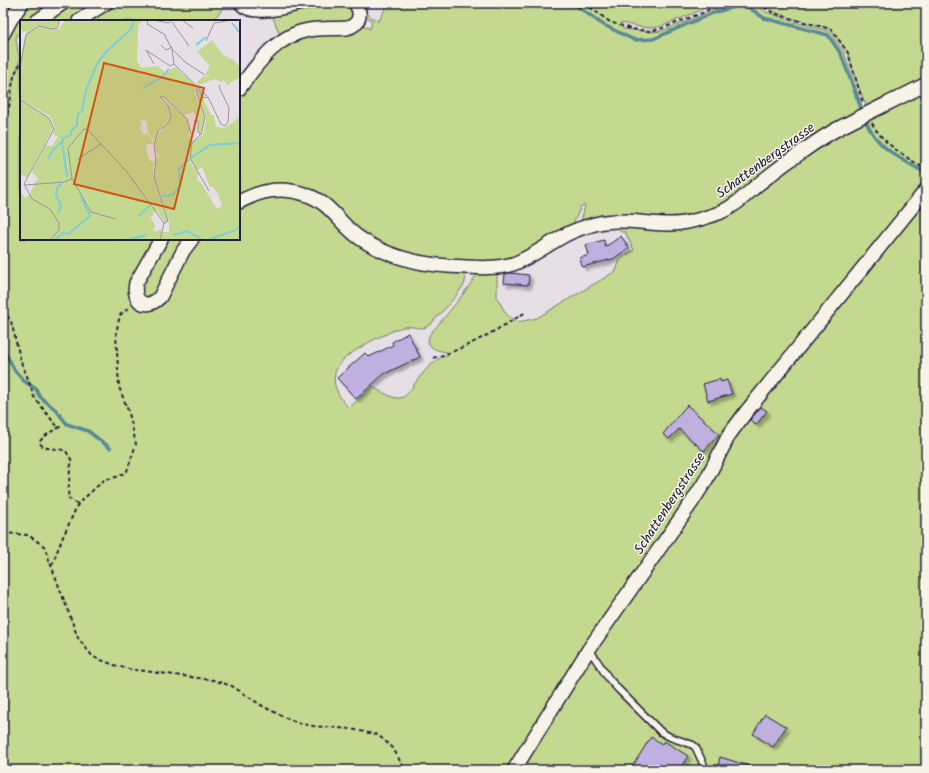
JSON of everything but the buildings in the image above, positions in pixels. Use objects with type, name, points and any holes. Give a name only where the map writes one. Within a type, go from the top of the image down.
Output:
[{"type":"street","points":[[3,32],[10,19],[22,3]]},
{"type":"street","points":[[38,20],[63,3]]},
{"type":"street","points":[[80,20],[106,3]]},
{"type":"street","points":[[241,3],[246,8],[259,10],[281,8],[301,3]]},
{"type":"street","points":[[240,88],[254,68],[271,50],[291,36],[310,30],[352,27],[357,21],[359,15],[358,7],[355,3]]},
{"type":"street","name":"Schattenbergstrasse","points":[[240,202],[255,194],[271,190],[302,193],[324,204],[361,239],[395,256],[424,263],[446,266],[505,266],[526,258],[559,238],[598,223],[620,221],[673,224],[690,221],[719,212],[732,206],[775,170],[840,127],[926,84]]},
{"type":"street","name":"Schattenbergstrasse","points":[[514,770],[590,649],[692,502],[706,480],[729,435],[926,190]]},
{"type":"street","points":[[160,240],[136,283],[135,294],[139,300],[145,303],[155,302],[160,297],[183,251],[191,240]]},
{"type":"lane","points":[[3,9],[6,3]]},
{"type":"lane","points":[[590,649],[609,679],[661,732],[670,737],[694,745],[706,770]]},
{"type":"path","points":[[584,3],[610,22],[631,29],[650,31],[663,28],[702,13],[722,3]]},
{"type":"path","points":[[758,3],[773,13],[831,29],[848,53],[860,96]]},
{"type":"path","points":[[3,120],[8,111],[14,76],[20,65]]},
{"type":"path","points":[[867,114],[875,130],[890,146],[926,170]]},
{"type":"path","points":[[52,566],[62,539],[78,504],[104,480],[120,476],[126,471],[136,444],[129,413],[119,387],[116,333],[120,315],[139,300]]},
{"type":"path","points":[[3,310],[10,321],[21,362],[34,397],[55,424],[60,427],[55,429],[39,442],[41,446],[45,448],[66,451],[72,461],[68,498],[78,504]]},
{"type":"path","points":[[433,358],[456,351],[526,312]]},
{"type":"path","points":[[3,533],[28,535],[44,546],[78,638],[93,657],[129,669],[213,680],[232,686],[264,707],[297,723],[313,726],[351,729],[378,735],[394,748],[405,770]]},
{"type":"green space","points":[[27,3],[53,3],[29,20],[20,20],[20,30],[16,39],[20,59],[16,72],[20,67],[20,240],[157,240],[133,301],[141,309],[152,309],[195,240],[240,240],[240,205],[277,194],[314,202],[358,240],[464,272],[466,278],[464,285],[432,323],[422,328],[407,327],[396,329],[375,339],[347,356],[339,364],[334,377],[336,390],[349,408],[373,386],[379,391],[395,398],[405,396],[431,364],[448,356],[447,352],[430,346],[428,340],[432,332],[478,273],[497,271],[497,298],[507,315],[518,322],[537,318],[616,271],[620,259],[634,250],[625,232],[621,232],[619,230],[618,224],[694,223],[815,146],[926,87],[926,770],[3,770],[3,47],[8,34]]},
{"type":"green space","points":[[73,3],[101,3],[76,20],[48,20]]},
{"type":"green space","points":[[111,3],[228,3],[213,20],[88,20]]},
{"type":"green space","points":[[337,3],[350,4],[356,15],[350,23],[281,37],[271,13],[295,8],[303,11],[318,7],[337,6]]},
{"type":"green space","points":[[388,3],[715,3],[662,26],[652,28],[621,23],[623,29],[650,32],[662,31],[702,15],[724,4],[753,3],[766,12],[798,23],[829,31],[844,52],[863,109],[728,205],[684,219],[580,225],[584,205],[581,206],[571,229],[536,248],[500,263],[424,260],[366,239],[313,193],[240,199],[240,92],[268,59],[294,39],[361,24],[370,29],[372,21],[364,15],[365,11],[372,18],[379,21]]},
{"type":"green space","points":[[761,3],[926,3],[926,80],[867,108],[854,75],[848,53],[830,29],[784,16]]},
{"type":"green space","points":[[164,240],[187,240],[154,296],[150,298],[142,296],[140,287]]},
{"type":"waterway","points":[[573,3],[602,24],[634,40],[653,39],[713,13],[744,4],[764,18],[828,35],[841,54],[862,111]]},
{"type":"waterway","points":[[866,122],[877,139],[891,152],[926,173]]},
{"type":"waterway","points":[[3,348],[15,371],[24,381],[36,389],[40,397],[56,410],[67,424],[88,431],[110,448]]}]
